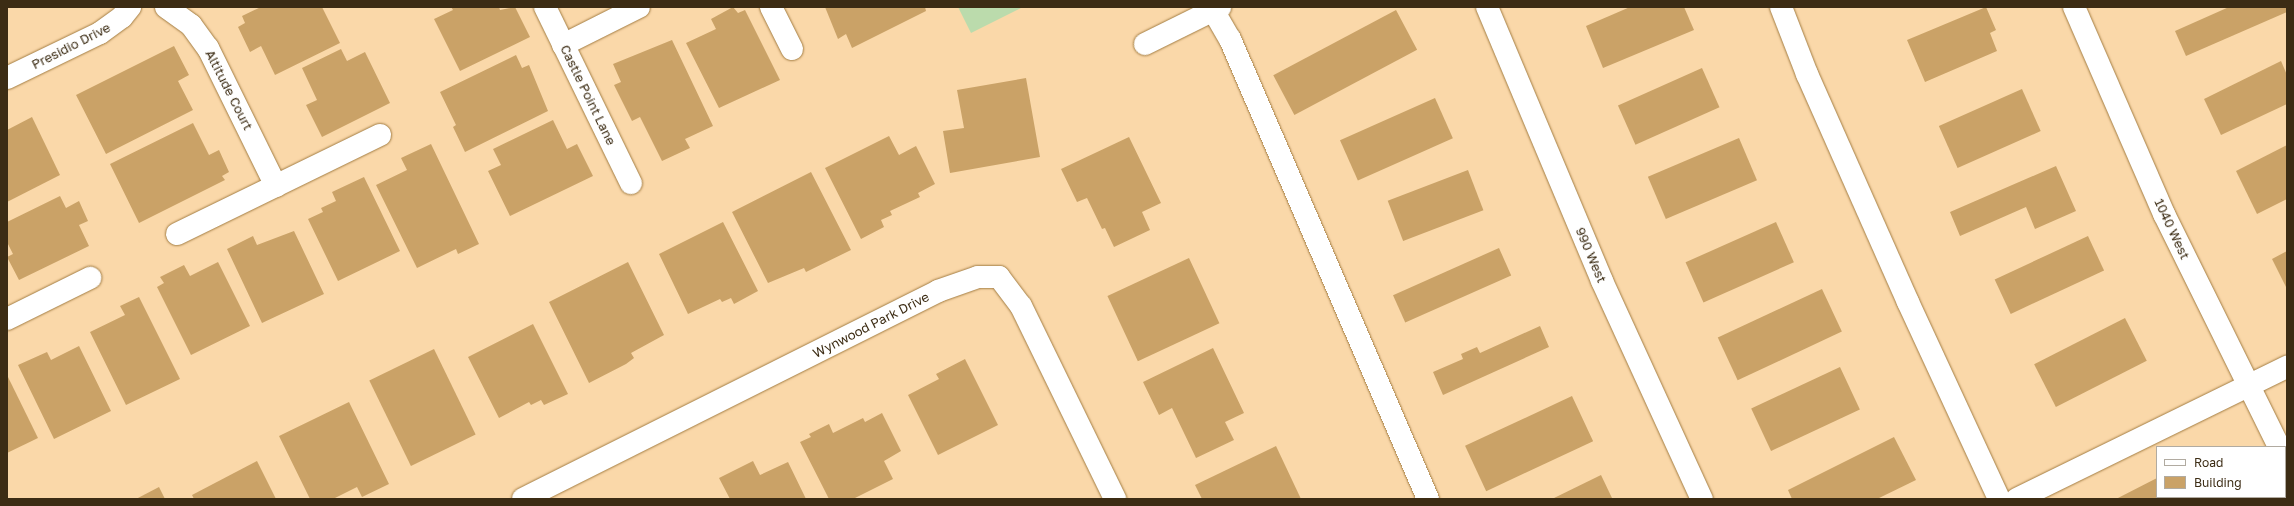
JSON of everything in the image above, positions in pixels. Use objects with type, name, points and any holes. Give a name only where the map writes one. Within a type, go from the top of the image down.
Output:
[{"type":"street","name":"Presidio Drive","points":[[7,78],[100,33],[122,17],[130,7]]},
{"type":"street","name":"Altitude Court","points":[[166,7],[191,25],[208,48],[276,186]]},
{"type":"street","name":"Castle Point Lane","points":[[545,7],[631,183]]},
{"type":"street","points":[[563,45],[639,7]]},
{"type":"street","points":[[771,7],[792,49]]},
{"type":"street","name":"990 West","points":[[1487,7],[1602,281],[1702,499]]},
{"type":"street","points":[[1781,7],[1810,81],[1908,302],[1999,499]]},
{"type":"street","name":"1040 West","points":[[2074,7],[2164,214],[2279,446]]},
{"type":"street","points":[[1146,44],[1216,9],[1428,499]]},
{"type":"street","points":[[177,234],[380,135]]},
{"type":"street","name":"Wynwood Park Drive","points":[[523,499],[938,291],[978,277],[999,277],[1021,306],[1115,499]]},
{"type":"street","points":[[7,319],[90,278]]},
{"type":"street","points":[[2017,499],[2287,367]]},
{"type":"green space","points":[[958,7],[1023,7],[971,33]]},
{"type":"building","points":[[261,7],[322,7],[340,43],[275,75],[261,46],[250,52],[238,27],[245,23],[242,16]]},
{"type":"building","points":[[451,7],[499,7],[500,10],[515,7],[530,37],[460,71],[434,19],[453,10]]},
{"type":"building","points":[[733,7],[738,13],[745,10],[780,80],[719,108],[686,43],[716,29],[711,19]]},
{"type":"building","points":[[825,7],[925,7],[926,11],[852,48],[846,34],[838,39]]},
{"type":"building","points":[[1630,7],[1684,7],[1694,30],[1603,68],[1586,26]]},
{"type":"building","points":[[1986,7],[1996,30],[1990,33],[1997,51],[1925,82],[1907,40]]},
{"type":"building","points":[[2229,7],[2287,7],[2287,12],[2186,56],[2175,31]]},
{"type":"building","points":[[1396,10],[1417,50],[1294,115],[1273,75]]},
{"type":"building","points":[[672,40],[713,126],[685,139],[690,148],[662,161],[640,117],[632,121],[614,85],[621,82],[613,64]]},
{"type":"building","points":[[174,46],[189,75],[178,81],[193,110],[106,154],[76,95]]},
{"type":"building","points":[[341,49],[347,61],[365,52],[390,103],[322,137],[306,105],[317,100],[302,68]]},
{"type":"building","points":[[516,55],[522,68],[529,65],[548,111],[465,152],[453,127],[456,125],[440,92]]},
{"type":"building","points":[[2281,61],[2287,75],[2287,104],[2221,135],[2204,99]]},
{"type":"building","points":[[1702,68],[1719,107],[1635,145],[1618,105]]},
{"type":"building","points":[[1026,78],[1040,157],[950,173],[943,131],[964,128],[957,90]]},
{"type":"building","points":[[2022,89],[2041,131],[1958,168],[1939,126]]},
{"type":"building","points":[[1435,98],[1453,138],[1358,180],[1340,140]]},
{"type":"building","points":[[32,117],[60,175],[7,202],[7,130]]},
{"type":"building","points":[[553,120],[567,149],[577,144],[593,176],[510,216],[488,171],[501,165],[493,149]]},
{"type":"building","points":[[193,123],[209,155],[219,150],[229,172],[222,176],[225,180],[139,223],[110,164]]},
{"type":"building","points":[[889,136],[899,155],[916,146],[935,184],[918,193],[920,197],[890,211],[892,215],[881,220],[884,227],[861,239],[825,168]]},
{"type":"building","points":[[1129,137],[1161,203],[1142,212],[1150,230],[1114,247],[1105,228],[1102,229],[1087,198],[1077,202],[1061,169]]},
{"type":"building","points":[[1739,138],[1757,180],[1666,219],[1648,177]]},
{"type":"building","points":[[431,144],[479,244],[458,254],[456,249],[417,268],[376,185],[407,170],[401,158]]},
{"type":"building","points":[[2287,145],[2287,199],[2257,214],[2236,171]]},
{"type":"building","points":[[2056,166],[2076,211],[2035,229],[2026,207],[1960,236],[1950,212]]},
{"type":"building","points":[[1468,170],[1483,210],[1403,241],[1388,201]]},
{"type":"building","points":[[811,172],[851,250],[806,272],[804,268],[768,283],[732,212]]},
{"type":"building","points":[[364,177],[400,251],[338,281],[308,219],[323,212],[321,208],[336,201],[332,192]]},
{"type":"building","points":[[60,196],[66,208],[79,201],[88,221],[79,225],[89,246],[19,280],[7,257],[13,254],[7,242],[7,222]]},
{"type":"building","points":[[723,222],[758,291],[734,304],[731,298],[722,302],[720,299],[688,314],[659,254]]},
{"type":"building","points":[[1776,222],[1794,262],[1703,302],[1686,262]]},
{"type":"building","points":[[294,231],[324,294],[262,323],[227,249],[253,236],[257,245]]},
{"type":"building","points":[[2088,236],[2104,270],[2011,314],[1995,280]]},
{"type":"building","points":[[1499,248],[1511,275],[1405,323],[1393,295]]},
{"type":"building","points":[[2287,251],[2287,289],[2272,259]]},
{"type":"building","points":[[1189,258],[1219,323],[1138,361],[1107,296]]},
{"type":"building","points":[[218,262],[250,326],[191,355],[157,287],[164,283],[160,277],[184,265],[190,276]]},
{"type":"building","points":[[628,262],[664,335],[631,353],[634,358],[626,364],[589,383],[549,302]]},
{"type":"building","points":[[1822,289],[1842,332],[1738,380],[1718,338]]},
{"type":"building","points":[[139,297],[180,379],[126,405],[90,332],[125,315],[120,306]]},
{"type":"building","points":[[2125,318],[2147,361],[2056,407],[2034,364]]},
{"type":"building","points":[[533,324],[568,394],[544,405],[541,400],[531,405],[529,402],[499,418],[468,357]]},
{"type":"building","points":[[1540,326],[1549,347],[1443,395],[1433,372],[1463,359],[1461,354],[1477,347],[1480,353]]},
{"type":"building","points":[[79,346],[111,411],[54,439],[18,365],[47,352],[51,360]]},
{"type":"building","points":[[1213,348],[1244,413],[1225,422],[1234,440],[1196,458],[1172,408],[1159,415],[1143,382]]},
{"type":"building","points":[[434,349],[476,434],[411,466],[369,381]]},
{"type":"building","points":[[965,359],[998,425],[938,455],[908,395],[939,379],[936,374]]},
{"type":"building","points":[[1840,367],[1860,410],[1771,451],[1751,408]]},
{"type":"building","points":[[7,375],[38,438],[7,453]]},
{"type":"building","points":[[1572,396],[1593,441],[1486,491],[1465,446]]},
{"type":"building","points":[[349,402],[389,484],[362,497],[357,487],[333,499],[310,499],[279,436]]},
{"type":"building","points":[[882,413],[901,451],[884,461],[893,479],[853,499],[829,499],[800,442],[811,437],[809,434],[829,424],[833,433],[863,418],[865,422]]},
{"type":"building","points":[[1894,437],[1916,480],[1877,499],[1792,499],[1788,490]]},
{"type":"building","points":[[1276,446],[1301,499],[1202,499],[1195,485]]},
{"type":"building","points":[[257,461],[276,499],[194,499],[192,495]]},
{"type":"building","points":[[753,461],[760,475],[788,462],[806,499],[730,499],[719,478]]},
{"type":"building","points":[[1601,475],[1612,498],[1552,499]]},
{"type":"building","points":[[2156,479],[2156,498],[2217,499],[2116,499]]},
{"type":"building","points":[[159,487],[165,499],[136,499]]}]
